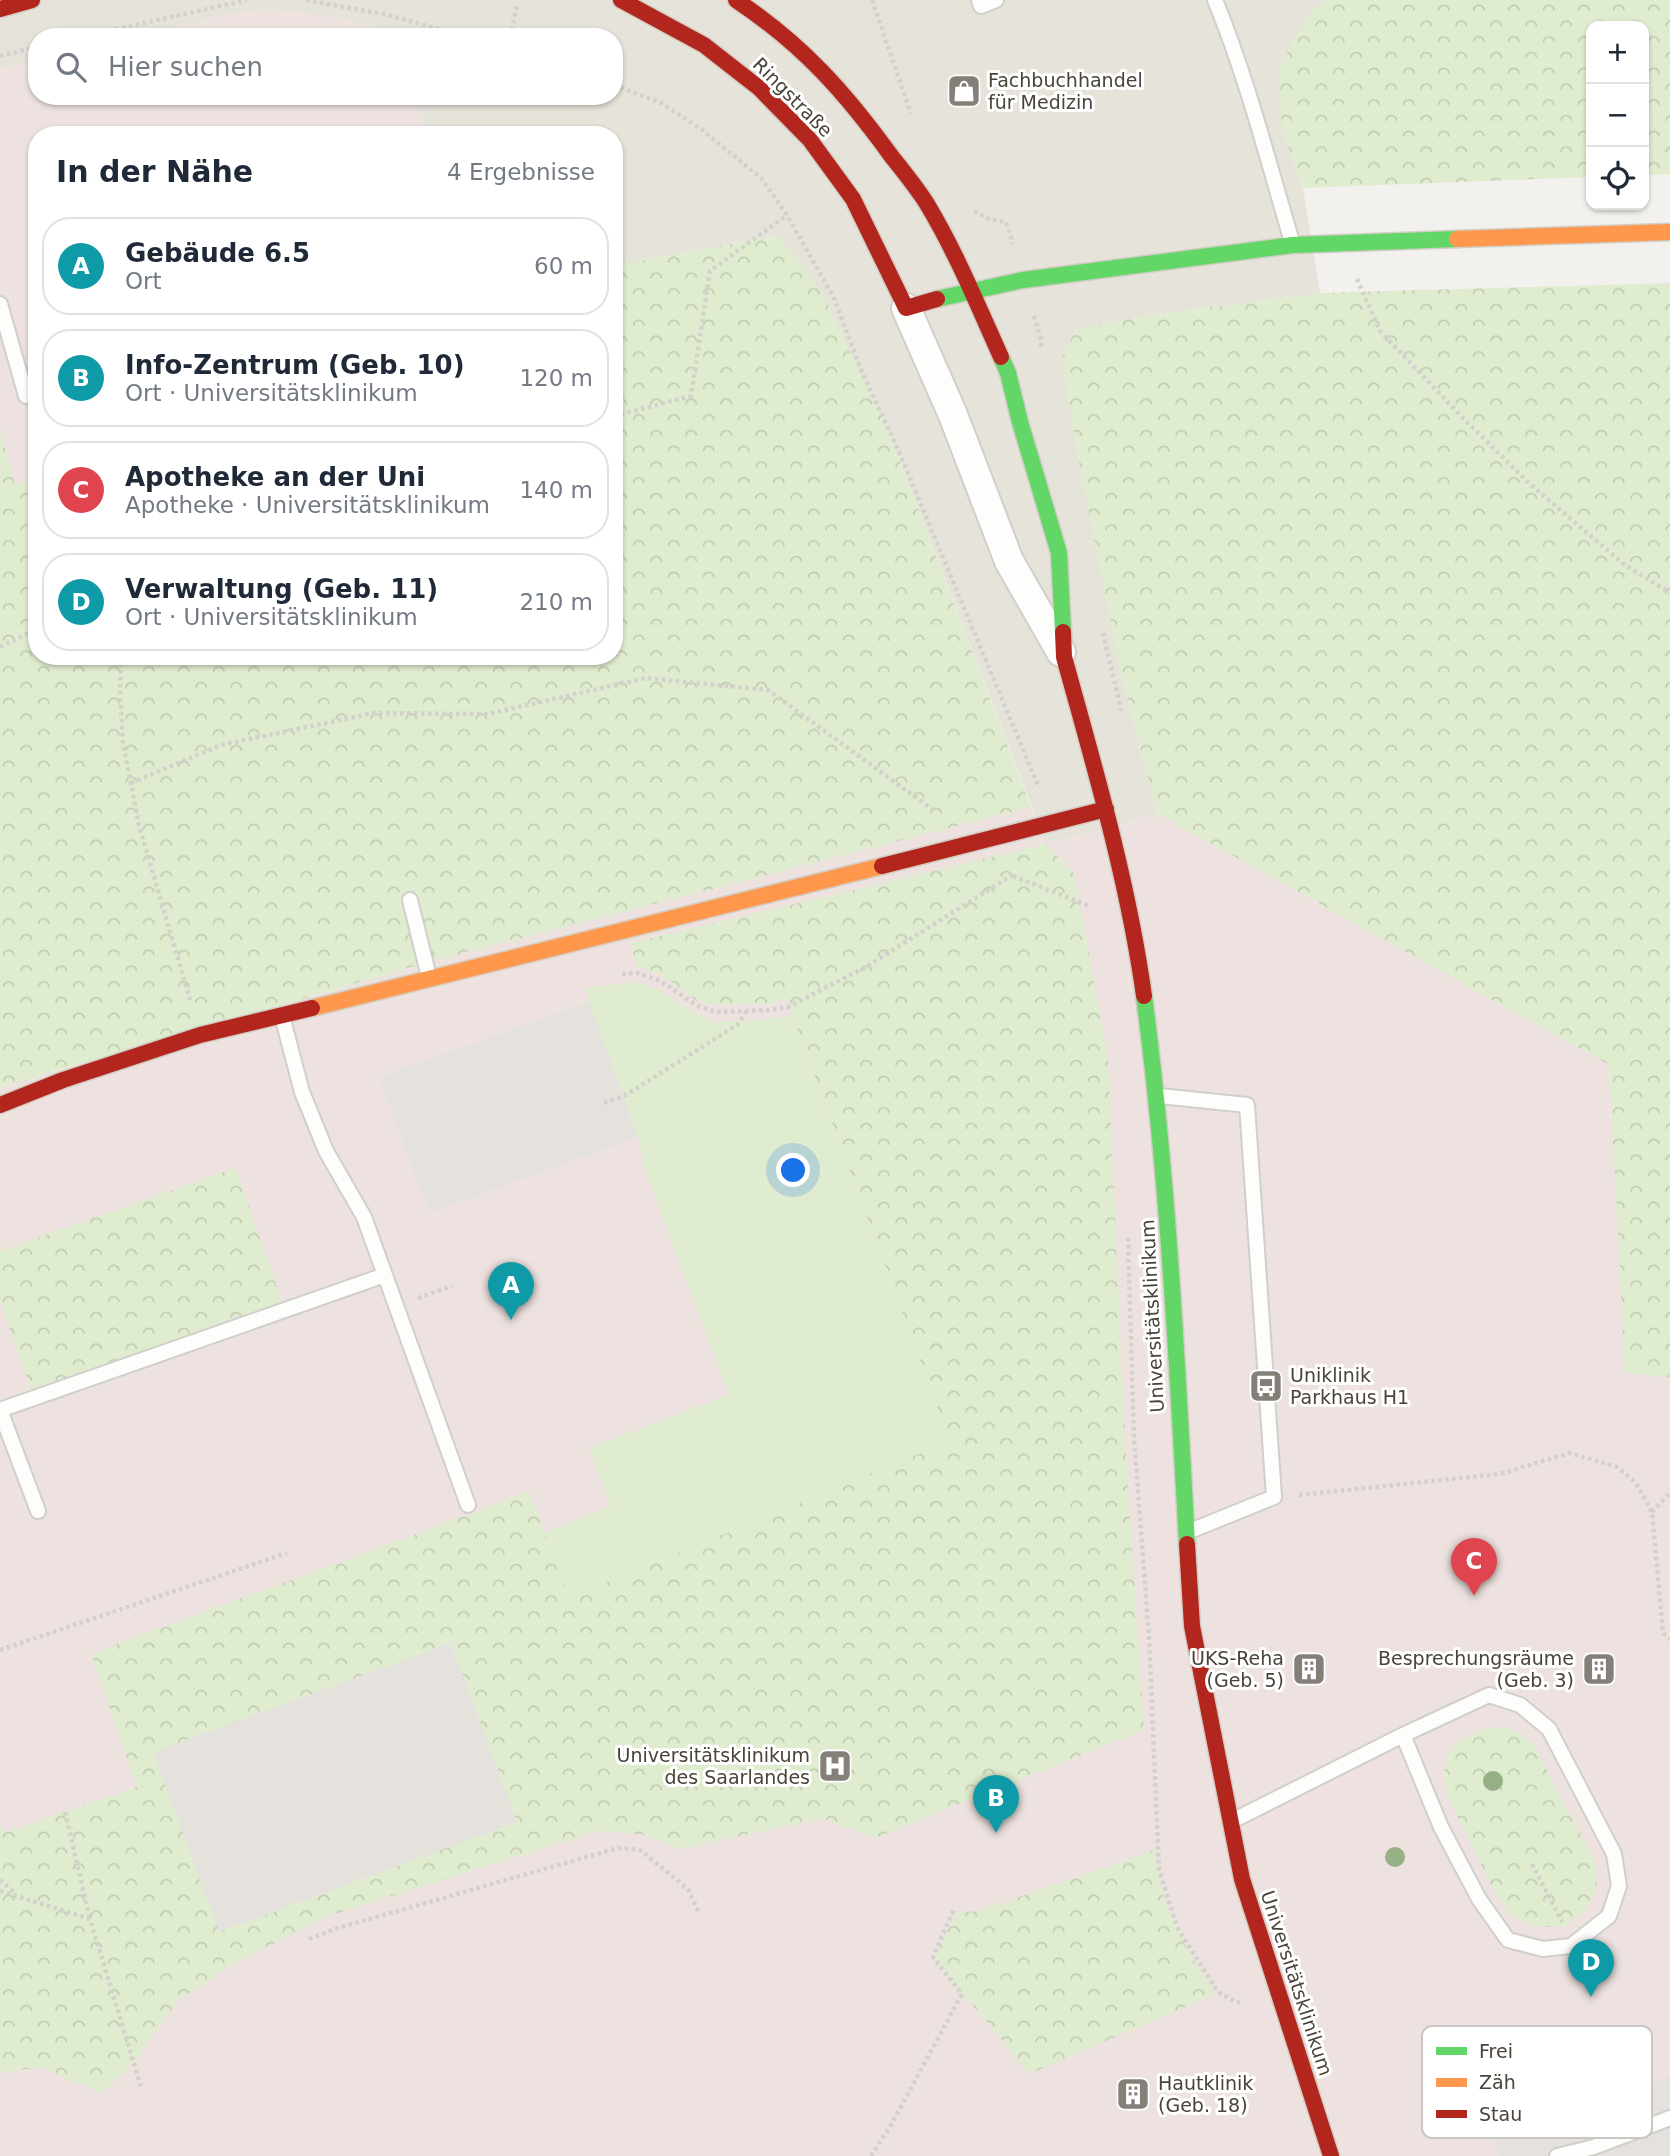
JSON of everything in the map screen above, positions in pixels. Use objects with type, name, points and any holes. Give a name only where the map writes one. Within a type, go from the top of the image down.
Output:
[{"type":"street","points":[[0,9],[32,0]]},
{"type":"street","name":"Ringstraße","points":[[621,0],[659,9],[759,88],[810,140],[853,199],[906,308]]},
{"type":"street","name":"Ringstraße","points":[[736,0],[770,23],[806,54],[855,106],[927,204],[971,290],[1008,373],[1059,553],[1064,657]]},
{"type":"street","points":[[1064,657],[1009,561],[953,415],[906,308],[971,290],[1023,280],[1293,245],[1670,232]]},
{"type":"street","name":"Universitätsklinikum","points":[[1064,657],[1106,808],[1139,962],[1157,1095],[1169,1222],[1192,1626],[1242,1878],[1331,2156]]},
{"type":"street","points":[[0,1105],[63,1080],[200,1035],[1106,808]]},
{"type":"lane","points":[[979,0],[981,5],[996,0]]},
{"type":"lane","points":[[1215,0],[1225,23],[1293,245]]},
{"type":"lane","points":[[0,304],[26,396]]},
{"type":"lane","points":[[410,900],[430,979]]},
{"type":"lane","points":[[281,1015],[302,1092],[326,1151],[363,1217],[468,1504]]},
{"type":"lane","points":[[1157,1095],[1247,1105],[1274,1497],[1185,1533]]},
{"type":"lane","points":[[38,1511],[0,1410],[385,1275]]},
{"type":"lane","points":[[1229,1822],[1403,1735],[1489,1695],[1520,1705],[1549,1729],[1614,1854],[1619,1886],[1609,1916],[1571,1946],[1543,1949],[1508,1940],[1479,1899],[1441,1826],[1403,1735]]},
{"type":"lane","points":[[1652,2125],[1670,2118]]},
{"type":"lane","points":[[1557,2156],[1618,2138]]},
{"type":"path","points":[[121,28],[247,0]]},
{"type":"path","points":[[306,0],[388,15],[435,28]]},
{"type":"path","points":[[872,0],[913,119]]},
{"type":"path","points":[[512,28],[517,6]]},
{"type":"path","points":[[0,56],[28,49]]},
{"type":"path","points":[[623,88],[661,103],[701,129],[762,180],[787,215],[834,298],[1052,823]]},
{"type":"path","points":[[971,209],[989,219],[1006,222]]},
{"type":"path","points":[[623,414],[691,396],[710,271],[787,215]]},
{"type":"path","points":[[1340,243],[1380,331],[1530,484],[1625,565],[1670,593]]},
{"type":"path","points":[[0,647],[28,633]]},
{"type":"path","points":[[121,665],[124,744],[139,825],[200,1035]]},
{"type":"path","points":[[131,783],[221,746],[374,713],[488,715],[646,678],[768,690],[978,842]]},
{"type":"path","points":[[638,973],[660,981],[698,1006],[716,1012],[747,1012],[788,1007],[863,968],[1021,870]]},
{"type":"path","points":[[1012,876],[1092,907],[1089,897]]},
{"type":"path","points":[[604,1103],[624,1096],[737,1025],[747,1012]]},
{"type":"path","points":[[1128,1237],[1134,1438],[1154,1734],[1159,1870],[1177,1927],[1218,1992]]},
{"type":"path","points":[[397,1305],[452,1286]]},
{"type":"path","points":[[1274,1497],[1500,1474],[1570,1452],[1617,1467],[1636,1483],[1652,1512],[1663,1633],[1670,1639]]},
{"type":"path","points":[[1652,1512],[1670,1493]]},
{"type":"path","points":[[0,1650],[287,1553]]},
{"type":"path","points":[[65,1812],[90,1919],[141,2087]]},
{"type":"path","points":[[309,1939],[338,1928],[618,1848],[640,1850],[688,1889],[698,1911]]},
{"type":"path","points":[[1532,1864],[1565,1926],[1571,1946]]},
{"type":"path","points":[[0,1880],[18,1896]]},
{"type":"path","points":[[0,1891],[90,1919]]},
{"type":"path","points":[[871,2156],[891,2125],[962,1994],[933,1957],[954,1909]]},
{"type":"shaded area","points":[[0,0],[1327,0],[1310,12],[1282,130],[1303,188],[1320,293],[1149,315],[1119,666],[1158,814],[1046,844],[890,435],[779,235],[623,264],[623,126],[424,126],[418,105],[623,105],[623,28],[374,28],[337,18],[232,13],[177,28],[28,28],[28,64],[0,70]]},
{"type":"shaded area","points":[[268,10],[303,12],[375,28],[177,28],[232,13]]},
{"type":"shaded area","points":[[28,64],[28,105],[418,105],[424,126],[28,126],[28,481],[15,485],[0,430],[0,70]]},
{"type":"shaded area","name":"Universitätsklinikum des Saarlandes","points":[[1031,807],[1046,844],[1158,814],[1609,1065],[1625,1373],[1670,1377],[1670,2156],[0,2156],[0,1087],[425,963]]},
{"type":"shaded area","points":[[589,1002],[638,1137],[429,1213],[379,1077]]},
{"type":"shaded area","points":[[451,1643],[517,1822],[219,1932],[153,1752]]},
{"type":"shaded area","points":[[1670,2076],[1670,2156],[1498,2156],[1493,2138],[1652,2138],[1652,2083]]},
{"type":"green space","points":[[1327,0],[1670,0],[1670,174],[1649,175],[1649,21],[1586,21],[1586,177],[1303,188],[1282,130],[1279,67],[1310,12]]},
{"type":"green space","points":[[779,235],[824,297],[890,435],[1031,807],[425,963],[0,1087],[0,430],[15,485],[28,481],[28,665],[623,665],[623,264]]},
{"type":"green space","points":[[1670,283],[1670,1377],[1625,1373],[1609,1065],[1158,814],[1119,666],[1073,431],[1062,358],[1076,329],[1149,315],[1320,293]]},
{"type":"green space","points":[[1046,844],[1074,874],[1108,1058],[1125,1440],[1144,1730],[875,1838],[822,1818],[681,1849],[641,1834],[598,1831],[328,1916],[233,1964],[177,2001],[134,2062],[102,2093],[40,2067],[0,2073],[0,1823],[4,1833],[137,1787],[91,1654],[529,1491],[569,1598],[950,1441],[786,999],[769,1004],[714,1005],[697,1001],[660,974],[636,966],[631,943]]},
{"type":"green space","points":[[639,982],[660,990],[697,1015],[716,1022],[772,1019],[791,1015],[950,1441],[569,1598],[545,1532],[611,1507],[589,1448],[729,1395],[645,1170],[638,1137],[586,988]]},
{"type":"green space","points":[[235,1168],[283,1304],[32,1393],[0,1301],[0,1251]]},
{"type":"green space","points":[[1503,1727],[1520,1732],[1534,1745],[1595,1862],[1597,1887],[1587,1909],[1565,1926],[1542,1927],[1525,1923],[1510,1914],[1493,1889],[1446,1793],[1444,1774],[1447,1756],[1461,1739],[1481,1729]]},
{"type":"green space","points":[[1155,1850],[1162,1890],[1175,1926],[1215,1994],[1030,2074],[934,1959],[956,1913],[979,1911]]},
{"type":"traffic: fast","points":[[937,299],[1023,280],[1293,245],[1457,239]]},
{"type":"traffic: fast","points":[[1001,357],[1008,373],[1059,553],[1063,632]]},
{"type":"traffic: fast","points":[[1144,996],[1166,1201],[1187,1544]]},
{"type":"traffic: slow","points":[[1457,239],[1670,232]]},
{"type":"traffic: slow","points":[[312,1008],[882,866]]},
{"type":"traffic: jam","points":[[0,9],[32,0]]},
{"type":"traffic: jam","points":[[621,0],[704,45],[759,88],[810,140],[853,199],[906,308],[937,299]]},
{"type":"traffic: jam","points":[[736,0],[782,34],[821,71],[857,111],[915,186],[948,241],[1001,357]]},
{"type":"traffic: jam","points":[[1063,632],[1064,657],[1120,868],[1144,996]]},
{"type":"traffic: jam","points":[[882,866],[1106,809]]},
{"type":"traffic: jam","points":[[0,1105],[63,1080],[200,1035],[312,1008]]},
{"type":"traffic: jam","points":[[1187,1544],[1192,1626],[1242,1879],[1331,2156]]},
{"type":"place","name":"Fachbuchhandel für Medizin","points":[[964,91]]},
{"type":"place","name":"Gebäude 6.5","points":[[511,1320]]},
{"type":"place","name":"Uniklinik Parkhaus H1","points":[[1266,1386]]},
{"type":"place","name":"Apotheke an der Uni","points":[[1474,1596]]},
{"type":"place","name":"UKS-Reha (Geb. 5)","points":[[1309,1669]]},
{"type":"place","name":"Besprechungsräume (Geb. 3)","points":[[1599,1669]]},
{"type":"place","name":"Universitätsklinikum des Saarlandes","points":[[835,1766]]},
{"type":"place","name":"Info-Zentrum (Geb. 10)","points":[[996,1833]]},
{"type":"place","name":"Verwaltung (Geb. 11)","points":[[1591,1997]]},
{"type":"place","name":"Hautklinik (Geb. 18)","points":[[1133,2094]]}]
